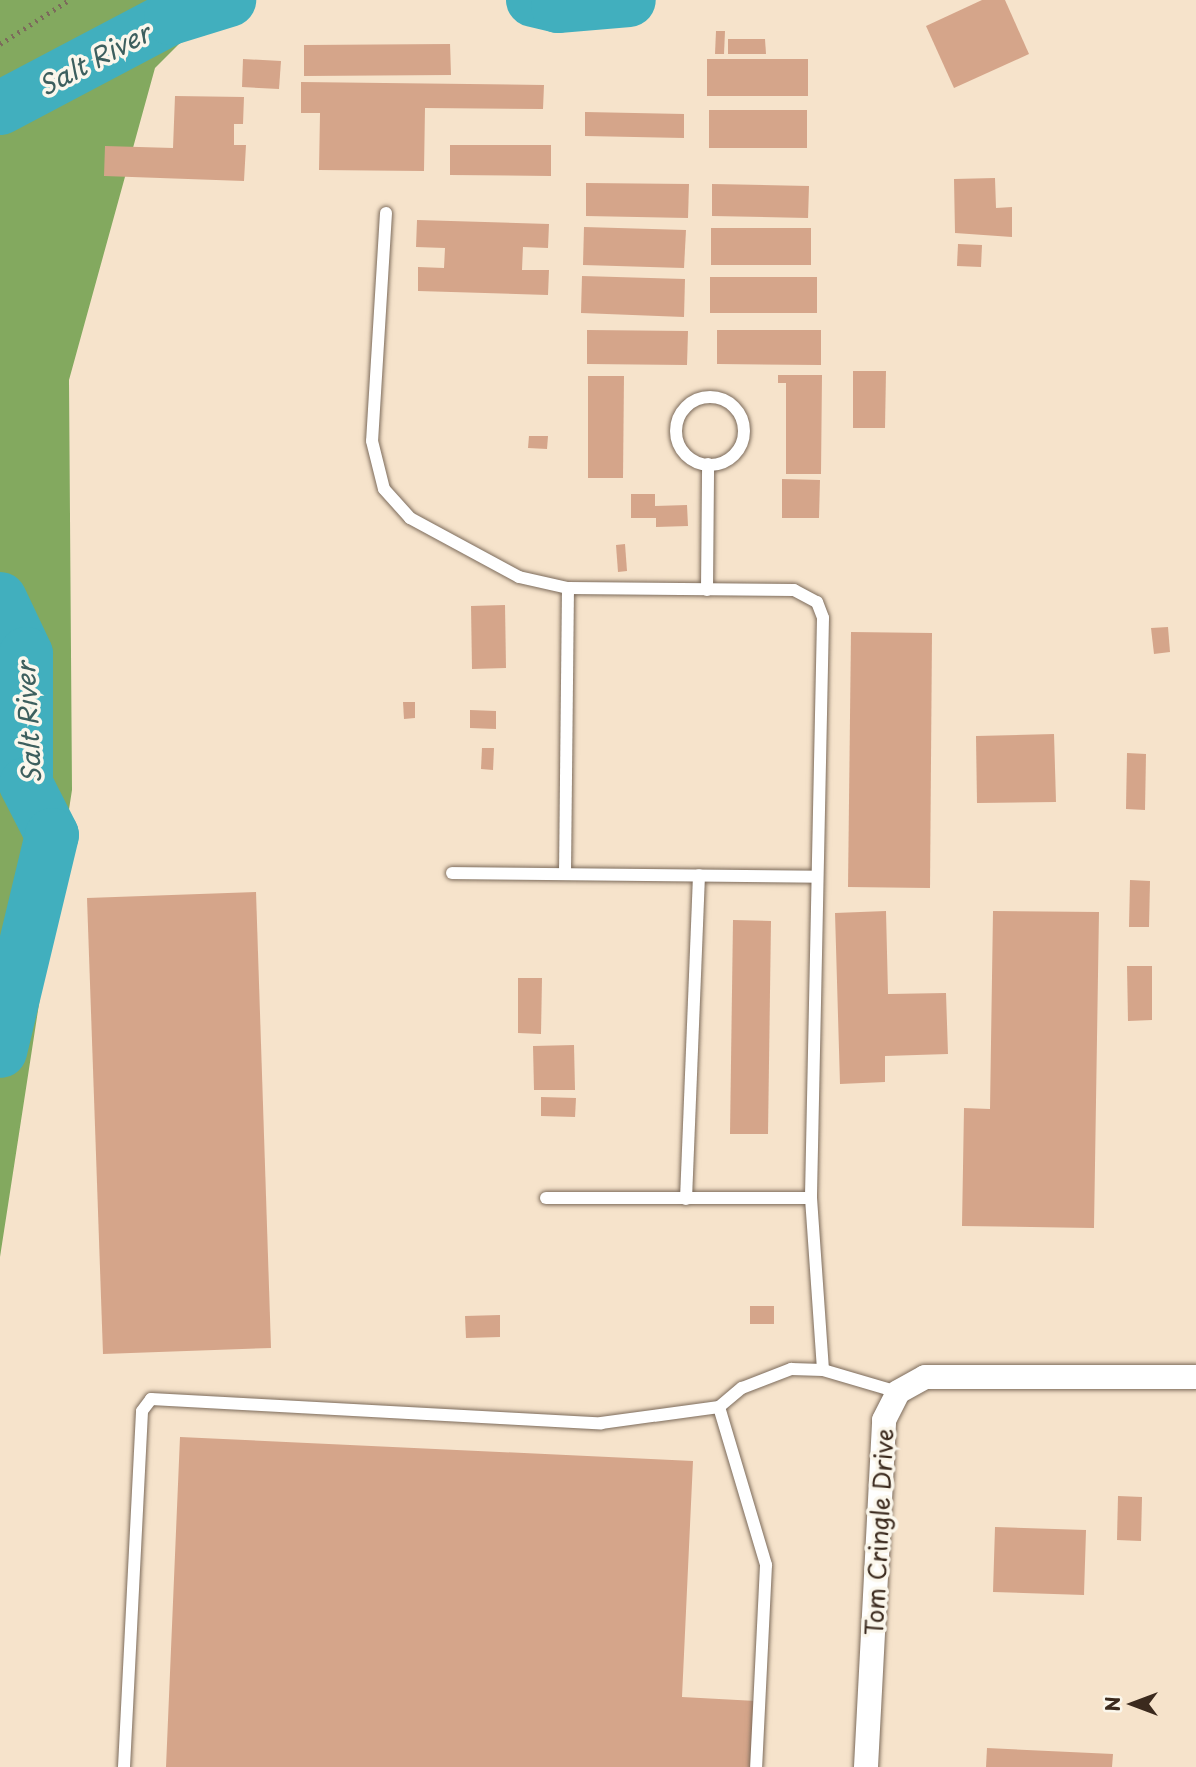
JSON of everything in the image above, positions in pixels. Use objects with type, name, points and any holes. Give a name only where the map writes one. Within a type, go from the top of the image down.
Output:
[{"type":"street","name":"Tom Cringle Drive","points":[[866,1767],[884,1420],[898,1392],[925,1377],[1196,1377]]},
{"type":"lane","points":[[386,213],[372,441],[384,489],[410,518],[519,578],[568,588],[794,590],[817,602],[823,618],[814,877],[811,1198],[823,1370]]},
{"type":"lane","points":[[718,399],[737,407],[744,422],[740,444],[730,461],[708,464],[690,460],[678,445],[677,429],[682,409],[696,400],[718,399]]},
{"type":"lane","points":[[708,464],[708,590]]},
{"type":"lane","points":[[565,873],[568,588]]},
{"type":"lane","points":[[452,873],[814,877]]},
{"type":"lane","points":[[686,1199],[699,875]]},
{"type":"lane","points":[[546,1198],[811,1198]]},
{"type":"lane","points":[[124,1767],[142,1411],[151,1399],[601,1423],[719,1407],[742,1388],[791,1369],[823,1370],[898,1392]]},
{"type":"lane","points":[[719,1407],[766,1565],[756,1767]]},
{"type":"path","points":[[0,44],[69,0]]},
{"type":"green space","points":[[0,0],[223,0],[155,68],[69,380],[72,790],[0,1257]]},
{"type":"building","points":[[982,0],[1005,0],[1029,54],[954,88],[926,26]]},
{"type":"building","points":[[716,31],[725,31],[724,54],[715,54]]},
{"type":"building","points":[[728,39],[765,39],[766,54],[728,54]]},
{"type":"building","points":[[450,44],[451,75],[304,76],[304,45]]},
{"type":"building","points":[[243,59],[281,61],[279,89],[242,87]]},
{"type":"building","points":[[707,59],[808,59],[808,96],[707,96]]},
{"type":"building","points":[[301,82],[544,85],[543,109],[425,108],[424,171],[319,170],[320,113],[301,113]]},
{"type":"building","points":[[175,96],[244,97],[243,124],[234,124],[234,145],[246,145],[244,181],[104,176],[105,146],[173,148]]},
{"type":"building","points":[[709,110],[807,110],[807,148],[709,148]]},
{"type":"building","points":[[585,112],[684,114],[684,138],[585,136]]},
{"type":"building","points":[[450,145],[551,145],[551,176],[450,175]]},
{"type":"building","points":[[995,178],[996,208],[1012,207],[1012,237],[955,233],[954,179]]},
{"type":"building","points":[[586,183],[689,184],[688,218],[586,216]]},
{"type":"building","points":[[712,184],[809,186],[808,218],[712,216]]},
{"type":"building","points":[[417,220],[549,224],[548,248],[523,247],[522,270],[549,270],[548,295],[418,291],[418,267],[444,268],[445,248],[416,247]]},
{"type":"building","points":[[584,227],[686,230],[684,268],[583,265]]},
{"type":"building","points":[[711,228],[811,228],[811,265],[711,265]]},
{"type":"building","points":[[958,244],[982,245],[981,267],[957,266]]},
{"type":"building","points":[[582,276],[685,279],[684,317],[581,313]]},
{"type":"building","points":[[710,277],[817,277],[817,313],[710,313]]},
{"type":"building","points":[[587,330],[688,331],[687,365],[587,364]]},
{"type":"building","points":[[717,330],[821,330],[821,365],[717,364]]},
{"type":"building","points":[[853,371],[886,371],[885,428],[853,428]]},
{"type":"building","points":[[778,375],[822,375],[821,474],[786,474],[786,383],[778,383]]},
{"type":"building","points":[[588,376],[624,376],[623,478],[588,478]]},
{"type":"building","points":[[529,436],[548,436],[547,449],[528,448]]},
{"type":"building","points":[[782,479],[820,480],[819,518],[782,518]]},
{"type":"building","points":[[631,494],[655,494],[655,506],[687,505],[688,526],[656,527],[656,518],[631,518]]},
{"type":"building","points":[[625,544],[627,571],[618,572],[616,545]]},
{"type":"building","points":[[505,605],[506,668],[472,669],[471,606]]},
{"type":"building","points":[[1168,627],[1170,652],[1154,654],[1151,628]]},
{"type":"building","points":[[851,632],[932,633],[930,888],[848,887]]},
{"type":"building","points":[[403,702],[415,702],[415,718],[404,719]]},
{"type":"building","points":[[470,710],[496,711],[496,729],[470,728]]},
{"type":"building","points":[[1054,734],[1056,802],[977,803],[976,736]]},
{"type":"building","points":[[482,748],[494,748],[493,770],[481,769]]},
{"type":"building","points":[[1127,753],[1146,754],[1145,810],[1126,809]]},
{"type":"building","points":[[1130,880],[1150,881],[1149,927],[1129,927]]},
{"type":"building","points":[[256,892],[271,1348],[103,1354],[87,898]]},
{"type":"building","points":[[886,911],[888,994],[946,993],[948,1054],[885,1056],[885,1082],[840,1084],[835,913]]},
{"type":"building","points":[[993,911],[1099,912],[1094,1228],[962,1226],[964,1108],[990,1109]]},
{"type":"building","points":[[733,920],[771,921],[768,1134],[730,1134]]},
{"type":"building","points":[[1127,966],[1152,966],[1152,1020],[1128,1021]]},
{"type":"building","points":[[518,978],[542,978],[541,1034],[518,1033]]},
{"type":"building","points":[[574,1045],[575,1090],[534,1090],[533,1046]]},
{"type":"building","points":[[541,1097],[576,1098],[575,1117],[541,1116]]},
{"type":"building","points":[[750,1306],[774,1306],[774,1324],[750,1324]]},
{"type":"building","points":[[500,1315],[500,1337],[466,1338],[465,1316]]},
{"type":"building","points":[[180,1437],[693,1461],[682,1697],[756,1701],[753,1767],[166,1767]]},
{"type":"building","points":[[1118,1496],[1142,1497],[1141,1541],[1117,1540]]},
{"type":"building","points":[[995,1527],[1086,1530],[1084,1595],[993,1592]]},
{"type":"building","points":[[987,1748],[1113,1754],[1112,1767],[986,1767]]},
{"type":"waterway","name":"Salt River","points":[[0,108],[171,18],[229,0]]},
{"type":"waterway","name":"Salt River","points":[[533,0],[558,6],[629,0]]},
{"type":"waterway","name":"Salt River","points":[[0,599],[26,654],[26,784],[52,835],[0,1051]]}]
